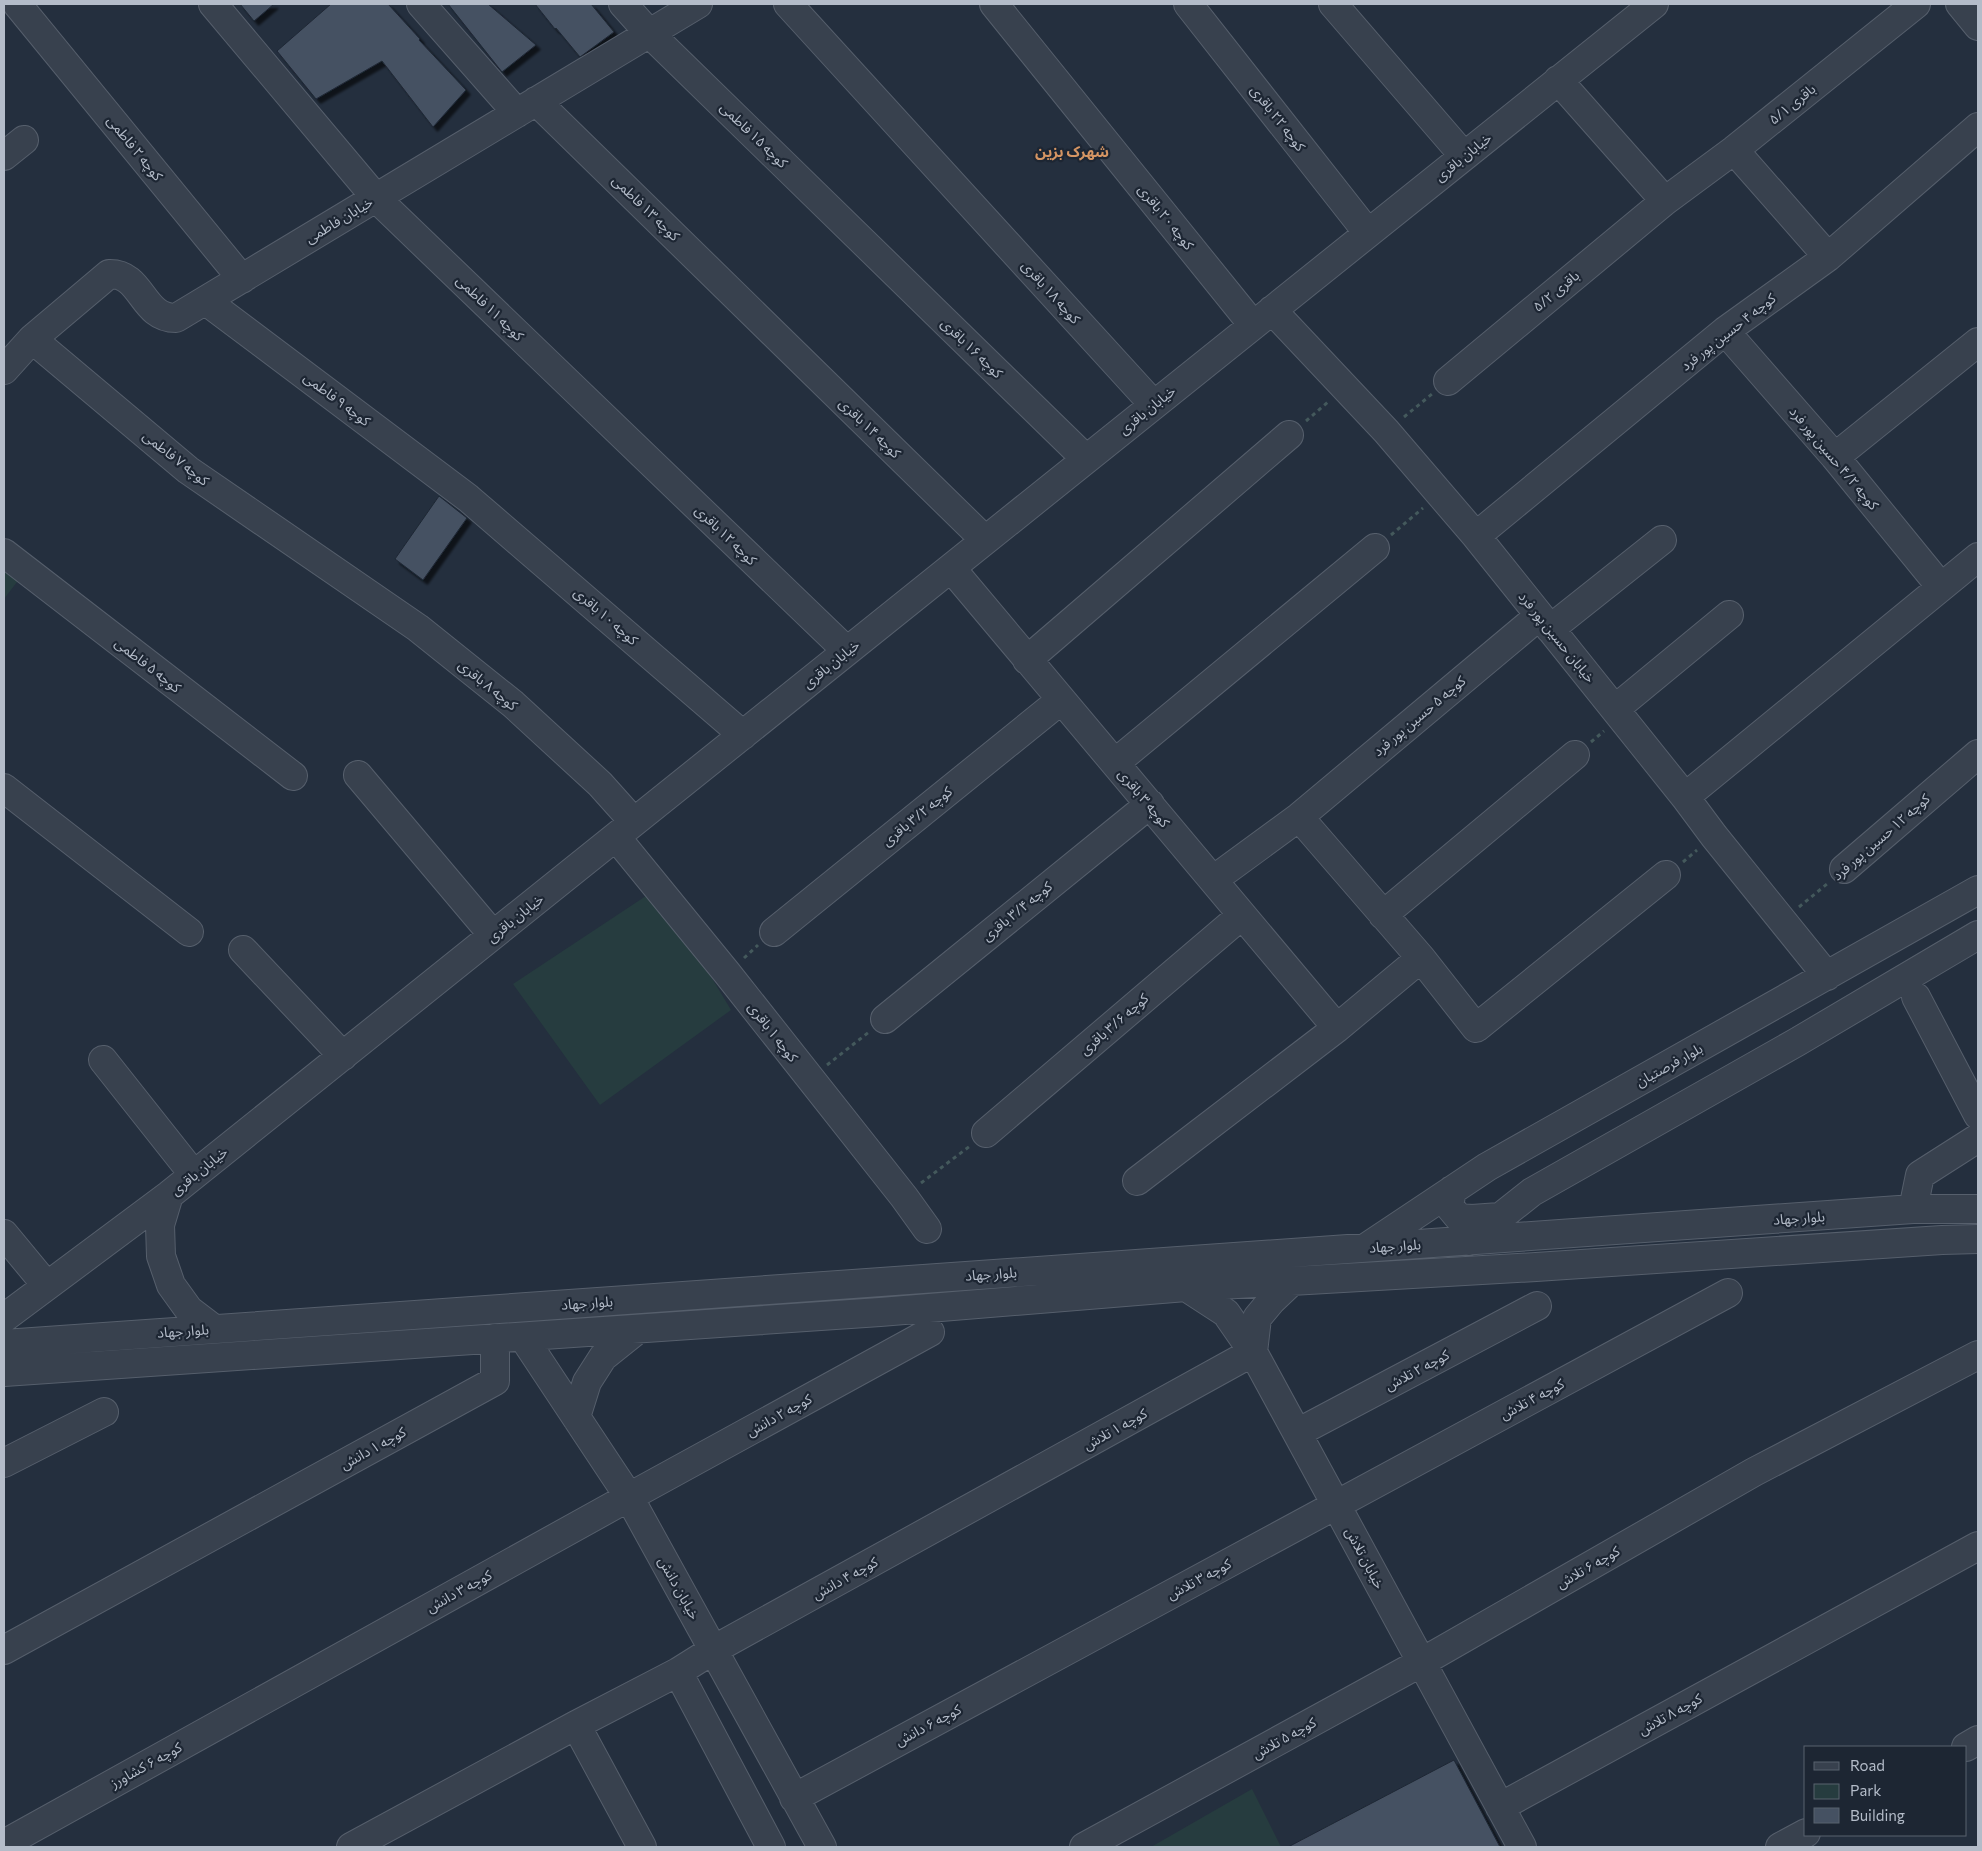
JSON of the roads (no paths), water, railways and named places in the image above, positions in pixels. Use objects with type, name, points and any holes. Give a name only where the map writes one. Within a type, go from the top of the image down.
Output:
[{"type":"street","name":"کوچه ۱۱ فاطمی","points":[[213,4],[376,198],[605,419]]},
{"type":"street","name":"کوچه ۱۳ فاطمی","points":[[422,4],[527,107],[755,315]]},
{"type":"street","name":"کوچه ۱۵ فاطمی","points":[[623,4],[649,33],[858,236]]},
{"type":"street","name":"خیابان فاطمی","points":[[4,370],[32,339],[109,274],[118,274],[128,279],[157,314],[166,318],[176,318],[698,4]]},
{"type":"street","name":"کوچه ۱۸ باقری","points":[[788,4],[1154,405]]},
{"type":"street","name":"کوچه ۲۰ باقری","points":[[994,4],[1079,109],[1262,318]]},
{"type":"street","name":"کوچه ۲۲ باقری","points":[[1188,4],[1368,233]]},
{"type":"street","points":[[1333,4],[1464,156]]},
{"type":"street","name":"خیابان باقری","points":[[4,1318],[169,1195],[1654,4]]},
{"type":"street","name":"باقری ۵/۱","points":[[1665,201],[1734,150],[1916,4]]},
{"type":"street","points":[[1960,4],[1978,26]]},
{"type":"street","name":"کوچه ۲ فاطمی","points":[[22,10],[242,279]]},
{"type":"street","points":[[1558,80],[1665,201]]},
{"type":"street","name":"کوچه ۴ حسین پور فرد","points":[[1476,536],[1725,331],[1828,257],[1978,127]]},
{"type":"street","points":[[1734,150],[1828,257]]},
{"type":"street","name":"باقری ۵/۲","points":[[1448,381],[1665,201]]},
{"type":"street","name":"کوچه ۱۶ باقری","points":[[858,236],[1086,459]]},
{"type":"street","name":"کوچه ۹ فاطمی","points":[[206,301],[468,498]]},
{"type":"street","name":"کوچه ۱۴ باقری","points":[[755,315],[985,540]]},
{"type":"street","name":"خیابان حسین پور فرد","points":[[1262,318],[1345,387],[1386,430],[1476,536],[1827,976]]},
{"type":"street","name":"کوچه ۴/۲ حسین پور فرد","points":[[1725,331],[1835,458],[1941,587]]},
{"type":"street","name":"کوچه ۷ فاطمی","points":[[32,339],[188,470],[326,566]]},
{"type":"street","points":[[1835,458],[1978,342]]},
{"type":"street","name":"کوچه ۱۲ باقری","points":[[605,419],[847,651]]},
{"type":"street","points":[[1027,660],[1289,436]]},
{"type":"street","name":"کوچه ۱۰ باقری","points":[[468,498],[743,735]]},
{"type":"street","name":"کوچه ۵ حسین پور فرد","points":[[1213,880],[1299,817],[1545,622],[1662,540]]},
{"type":"street","points":[[1115,763],[1375,548]]},
{"type":"street","name":"کوچه ۵ فاطمی","points":[[4,553],[293,776]]},
{"type":"street","points":[[1685,797],[1978,557]]},
{"type":"street","name":"کوچه ۸ باقری","points":[[326,566],[418,628],[513,704],[600,784],[625,829]]},
{"type":"street","name":"کوچه ۳ باقری","points":[[951,568],[1337,1028]]},
{"type":"street","points":[[1618,713],[1729,615]]},
{"type":"street","name":"کوچه ۳/۲ باقری","points":[[774,932],[1061,700]]},
{"type":"street","name":"کوچه ۱۲ حسین پور فرد","points":[[1844,869],[1978,754]]},
{"type":"street","points":[[1383,915],[1575,755]]},
{"type":"street","points":[[358,775],[493,936]]},
{"type":"street","points":[[4,788],[190,932]]},
{"type":"street","name":"کوچه ۳/۴ باقری","points":[[885,1019],[1150,804]]},
{"type":"street","points":[[1299,817],[1421,958],[1476,1028],[1666,874]]},
{"type":"street","name":"کوچه ۱ باقری","points":[[625,829],[727,972],[809,1079],[904,1197],[927,1229]]},
{"type":"street","name":"بلوار فرصتیان","points":[[1365,1248],[1487,1167],[1978,890]]},
{"type":"street","name":"کوچه ۳/۶ باقری","points":[[986,1133],[1242,915]]},
{"type":"street","points":[[1470,1241],[1532,1192],[1978,936]]},
{"type":"street","points":[[243,950],[343,1056]]},
{"type":"street","points":[[1137,1181],[1337,1028],[1421,958]]},
{"type":"street","points":[[1916,997],[1978,1115]]},
{"type":"street","points":[[103,1060],[194,1175]]},
{"type":"street","points":[[1913,1210],[1920,1175],[1978,1138]]},
{"type":"street","points":[[1452,1190],[1449,1206],[1459,1218],[1472,1220],[1500,1217]]},
{"type":"street","points":[[169,1195],[160,1225],[161,1256],[171,1285],[180,1298],[189,1310],[214,1329]]},
{"type":"street","name":"بلوار جهاد","points":[[4,1344],[1913,1210],[1978,1209]]},
{"type":"street","points":[[1624,1230],[1626,1261]]},
{"type":"street","points":[[4,1234],[47,1286]]},
{"type":"street","name":"بلوار جهاد","points":[[4,1372],[923,1309],[1186,1287],[1978,1239]]},
{"type":"street","points":[[1254,1352],[1257,1318],[1292,1281]]},
{"type":"street","name":"خیابان تلاش","points":[[1186,1287],[1226,1313],[1254,1352],[1522,1847]]},
{"type":"street","name":"کوچه ۴ تلاش","points":[[1336,1505],[1728,1293]]},
{"type":"street","name":"کوچه ۲ تلاش","points":[[1297,1433],[1537,1306]]},
{"type":"street","points":[[576,1417],[587,1382],[603,1357],[638,1329]]},
{"type":"street","name":"کوچه ۲ دانش","points":[[629,1497],[930,1332]]},
{"type":"street","name":"خیابان دانش","points":[[523,1337],[629,1497],[822,1847]]},
{"type":"street","name":"کوچه ۱ دانش","points":[[4,1650],[495,1382],[496,1338]]},
{"type":"street","name":"کوچه ۱ تلاش","points":[[976,1505],[1254,1352]]},
{"type":"street","name":"کوچه ۶ تلاش","points":[[1422,1662],[1754,1472],[1978,1355]]},
{"type":"street","points":[[4,1463],[104,1412]]},
{"type":"street","name":"کوچه ۳ دانش","points":[[289,1685],[629,1497]]},
{"type":"street","name":"کوچه ۴ دانش","points":[[351,1847],[678,1672],[713,1650],[976,1505]]},
{"type":"street","name":"کوچه ۳ تلاش","points":[[1062,1653],[1336,1505]]},
{"type":"street","name":"کوچه ۸ تلاش","points":[[1500,1806],[1978,1546]]},
{"type":"street","name":"کوچه ۶ دانش","points":[[794,1798],[1062,1653]]},
{"type":"street","name":"کوچه ۵ تلاش","points":[[1084,1847],[1422,1662]]},
{"type":"street","points":[[678,1672],[771,1847]]},
{"type":"street","name":"کوچه ۶ کشاورز","points":[[4,1844],[289,1685]]},
{"type":"street","points":[[576,1725],[642,1847]]},
{"type":"street","points":[[1967,1746],[1978,1740]]},
{"type":"street","points":[[1780,1847],[1804,1835]]},
{"type":"district","name":"شهرک بزین","points":[[1072,152]]}]
